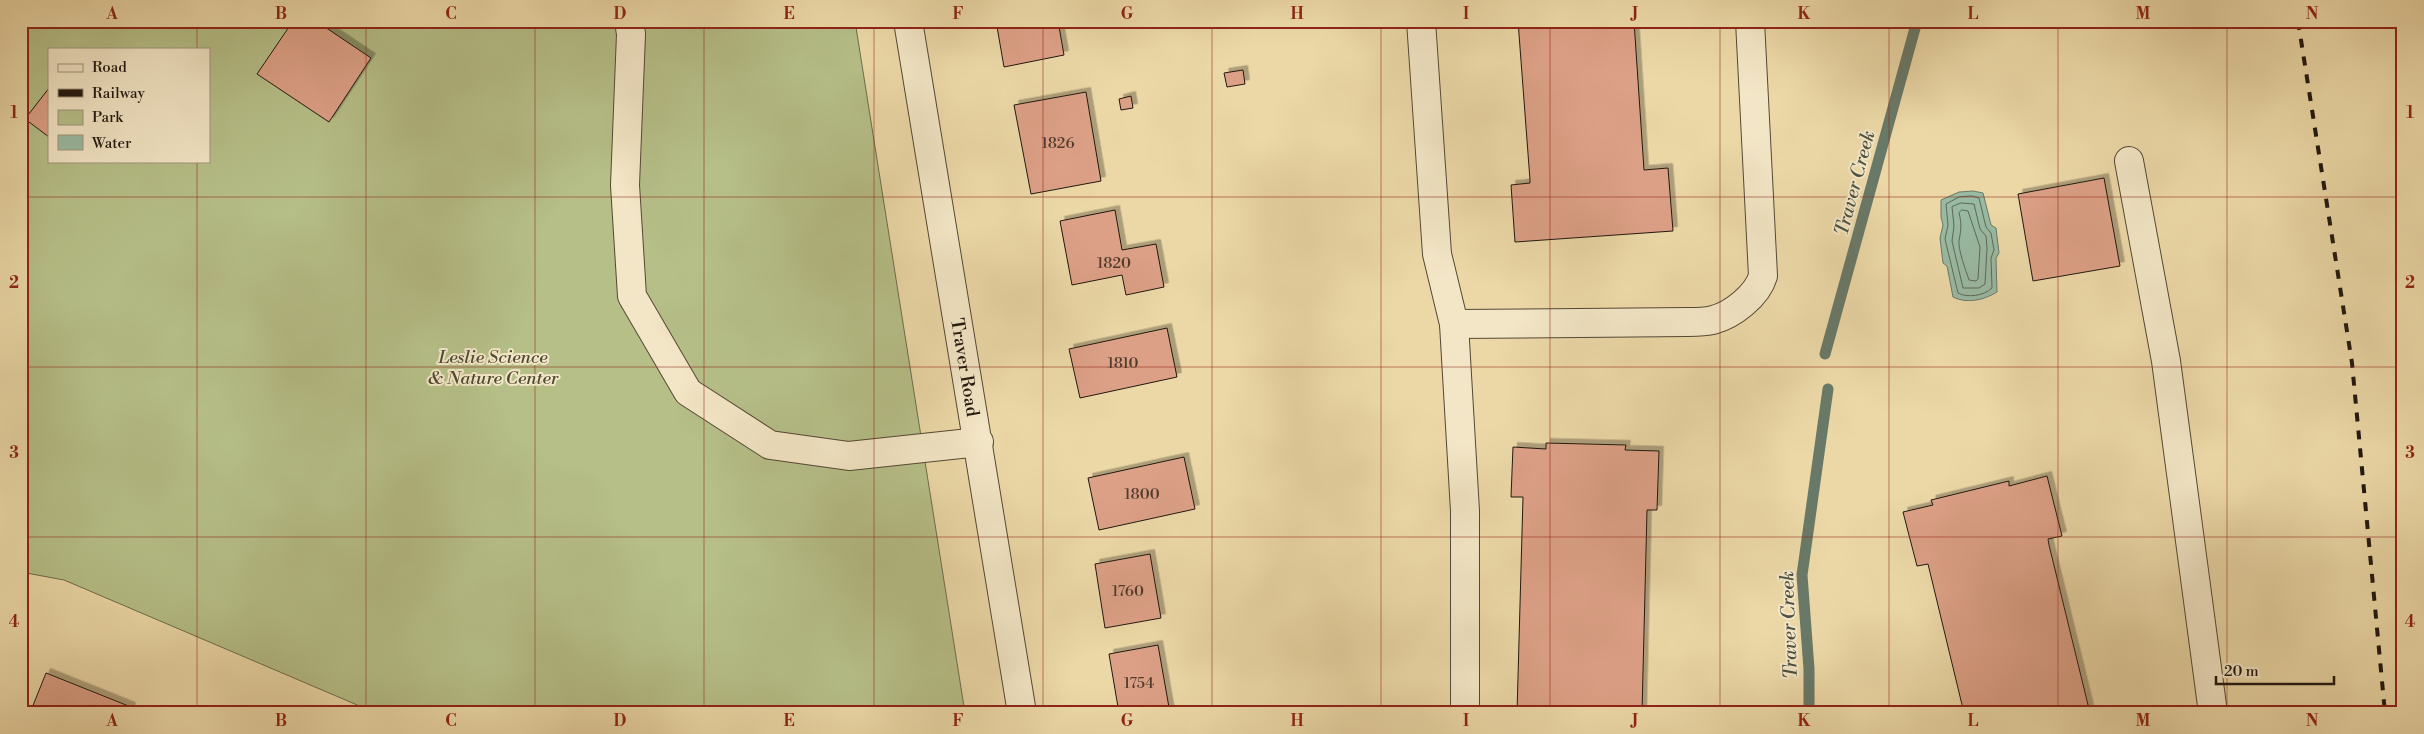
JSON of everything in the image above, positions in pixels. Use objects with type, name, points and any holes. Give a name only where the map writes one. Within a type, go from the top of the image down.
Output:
[{"type":"street","points":[[629,21],[631,34],[625,186],[632,296],[688,392],[770,445],[848,456],[979,442]]},
{"type":"street","name":"Traver Road","points":[[908,21],[979,442],[1022,713]]},
{"type":"street","points":[[1421,21],[1437,254],[1454,324],[1464,511],[1465,713]]},
{"type":"street","points":[[1454,324],[1688,322],[1713,320],[1743,303],[1756,290],[1762,276],[1750,21]]},
{"type":"street","points":[[2129,161],[2166,361],[2213,713]]},
{"type":"green space","name":"Leslie Science & Nature Center","points":[[21,21],[855,21],[965,713],[376,713],[64,580],[21,572]]},
{"type":"water","points":[[1973,191],[1983,193],[1991,225],[1996,228],[1999,253],[1996,258],[1997,292],[1981,299],[1970,301],[1953,297],[1947,266],[1943,263],[1940,238],[1943,225],[1941,200],[1959,192]]},
{"type":"building","points":[[293,21],[316,21],[371,58],[329,122],[257,74]]},
{"type":"building","points":[[996,21],[1058,21],[1064,55],[1004,67]]},
{"type":"building","points":[[1518,21],[1634,21],[1644,170],[1668,168],[1673,231],[1515,242],[1511,185],[1530,183]]},
{"type":"building","points":[[1243,70],[1245,84],[1227,87],[1224,73]]},
{"type":"building","points":[[48,89],[48,136],[25,119]]},
{"type":"building","points":[[1086,92],[1101,181],[1031,194],[1014,105]]},
{"type":"building","points":[[1131,96],[1133,108],[1121,110],[1119,99]]},
{"type":"building","points":[[2104,178],[2120,266],[2033,281],[2018,194]]},
{"type":"building","points":[[1115,210],[1122,250],[1156,244],[1164,287],[1126,295],[1122,275],[1072,285],[1060,221]]},
{"type":"building","points":[[1167,328],[1177,377],[1080,398],[1069,349]]},
{"type":"building","points":[[1546,443],[1626,445],[1625,450],[1659,451],[1657,510],[1647,510],[1642,713],[1517,713],[1523,497],[1511,497],[1513,447],[1546,449]]},
{"type":"building","points":[[1184,457],[1195,509],[1099,530],[1088,478]]},
{"type":"building","points":[[2047,476],[2062,536],[2048,539],[2049,545],[2090,713],[1964,713],[1928,564],[1917,566],[1903,512],[1933,505],[1931,500],[2009,481],[2009,486]]},
{"type":"building","points":[[1150,554],[1161,618],[1105,628],[1095,564]]},
{"type":"building","points":[[1158,645],[1170,713],[1119,713],[1109,654]]},
{"type":"building","points":[[46,673],[131,707],[129,713],[30,713]]},
{"type":"waterway","name":"Traver Creek","points":[[1825,354],[1917,21]]},
{"type":"waterway","name":"Traver Creek","points":[[1809,713],[1809,669],[1802,575],[1828,389]]},
{"type":"railway","points":[[2298,21],[2352,363],[2385,713]]}]
